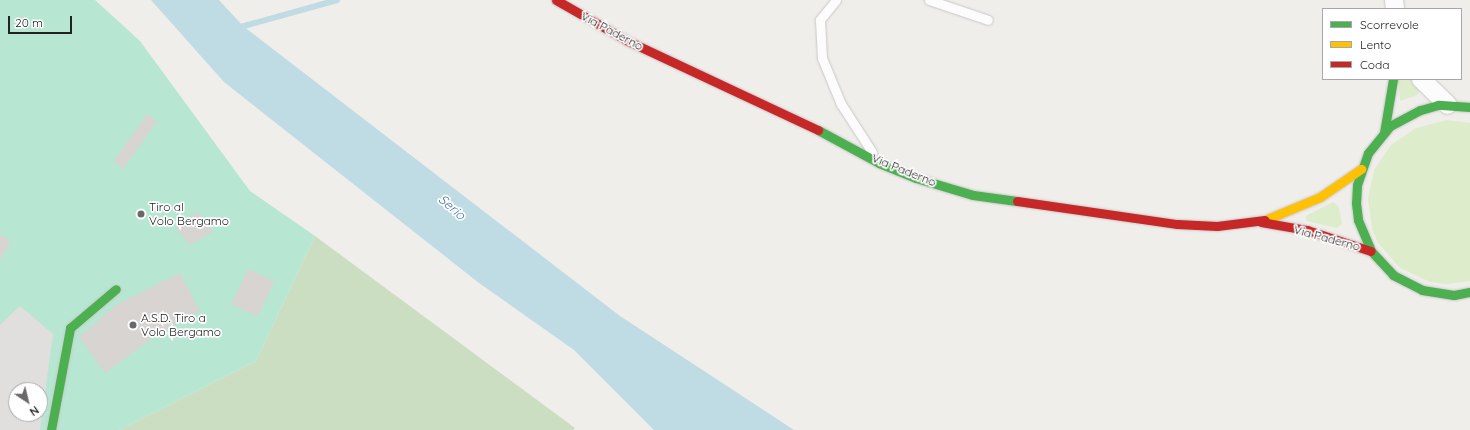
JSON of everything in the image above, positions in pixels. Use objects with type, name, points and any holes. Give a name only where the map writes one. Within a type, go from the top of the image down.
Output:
[{"type":"street","name":"Via Paderno","points":[[556,0],[628,40],[847,144],[879,163],[916,178],[973,195],[1027,205],[1177,224],[1217,226],[1261,222],[1307,230],[1371,251]]},
{"type":"street","name":"Via Paderno","points":[[1384,133],[1393,80]]},
{"type":"street","points":[[1422,80],[1448,105]]},
{"type":"street","name":"Via Paderno","points":[[1470,106],[1448,105],[1414,112],[1384,133],[1368,153],[1361,169],[1357,186],[1358,220],[1371,251],[1389,271],[1406,284],[1422,290],[1454,295],[1470,292]]},
{"type":"street","name":"Via Paderno","points":[[1261,222],[1320,197],[1361,169]]},
{"type":"street","points":[[52,430],[70,328],[116,289]]},
{"type":"street","name":"Via Paderno","points":[[1454,295],[1465,303]]},
{"type":"lane","points":[[836,0],[820,20],[822,58],[841,104],[879,163]]},
{"type":"lane","points":[[929,0],[988,20]]},
{"type":"green space","name":"Tiro al Volo Bergamo","points":[[0,0],[95,0],[140,41],[250,191],[315,236],[256,361],[119,430],[0,430]]},
{"type":"green space","points":[[1398,80],[1414,80],[1420,90],[1417,95],[1400,101]]},
{"type":"green space","points":[[1447,120],[1470,123],[1470,281],[1447,284],[1430,282],[1400,268],[1378,243],[1372,229],[1368,199],[1374,170],[1391,145],[1416,128]]},
{"type":"green space","points":[[1333,202],[1339,207],[1342,224],[1337,228],[1306,221],[1306,216]]},
{"type":"green space","points":[[315,236],[575,428],[573,430],[119,430],[256,361]]},
{"type":"shaded area","points":[[20,306],[53,334],[46,382],[8,382],[8,422],[41,422],[40,430],[0,430],[0,325]]},
{"type":"water","name":"Serio","points":[[151,0],[219,0],[243,26],[620,316],[794,430],[654,430],[574,350],[479,283],[224,82]]},
{"type":"building","points":[[147,114],[157,121],[124,168],[114,162]]},
{"type":"building","points":[[198,212],[213,232],[190,245],[175,227]]},
{"type":"building","points":[[2,235],[11,242],[0,259],[0,237]]},
{"type":"building","points":[[248,269],[274,281],[258,317],[232,304]]},
{"type":"building","name":"A.S.D. Tiro a Volo Bergamo","points":[[180,273],[200,311],[162,331],[105,373],[79,337],[116,305]]},
{"type":"waterway","points":[[237,28],[337,0]]},
{"type":"traffic: fast","points":[[1384,133],[1393,80]]},
{"type":"traffic: fast","points":[[1470,107],[1438,105],[1420,110],[1390,126],[1368,153],[1357,185],[1356,203],[1358,220],[1371,251],[1393,275],[1422,290],[1454,295],[1470,292]]},
{"type":"traffic: fast","points":[[818,130],[879,163],[916,178],[973,195],[1017,201]]},
{"type":"traffic: fast","points":[[51,430],[70,328],[116,289]]},
{"type":"traffic: slow","points":[[1265,220],[1320,197],[1361,169]]},
{"type":"traffic: jam","points":[[556,0],[628,41],[818,130]]},
{"type":"traffic: jam","points":[[1017,201],[1177,224],[1217,226],[1265,220]]},
{"type":"traffic: jam","points":[[1261,222],[1307,230],[1371,251]]},
{"type":"place","name":"Tiro al Volo Bergamo","points":[[141,214]]},
{"type":"place","name":"A.S.D. Tiro a Volo Bergamo","points":[[133,325]]}]
